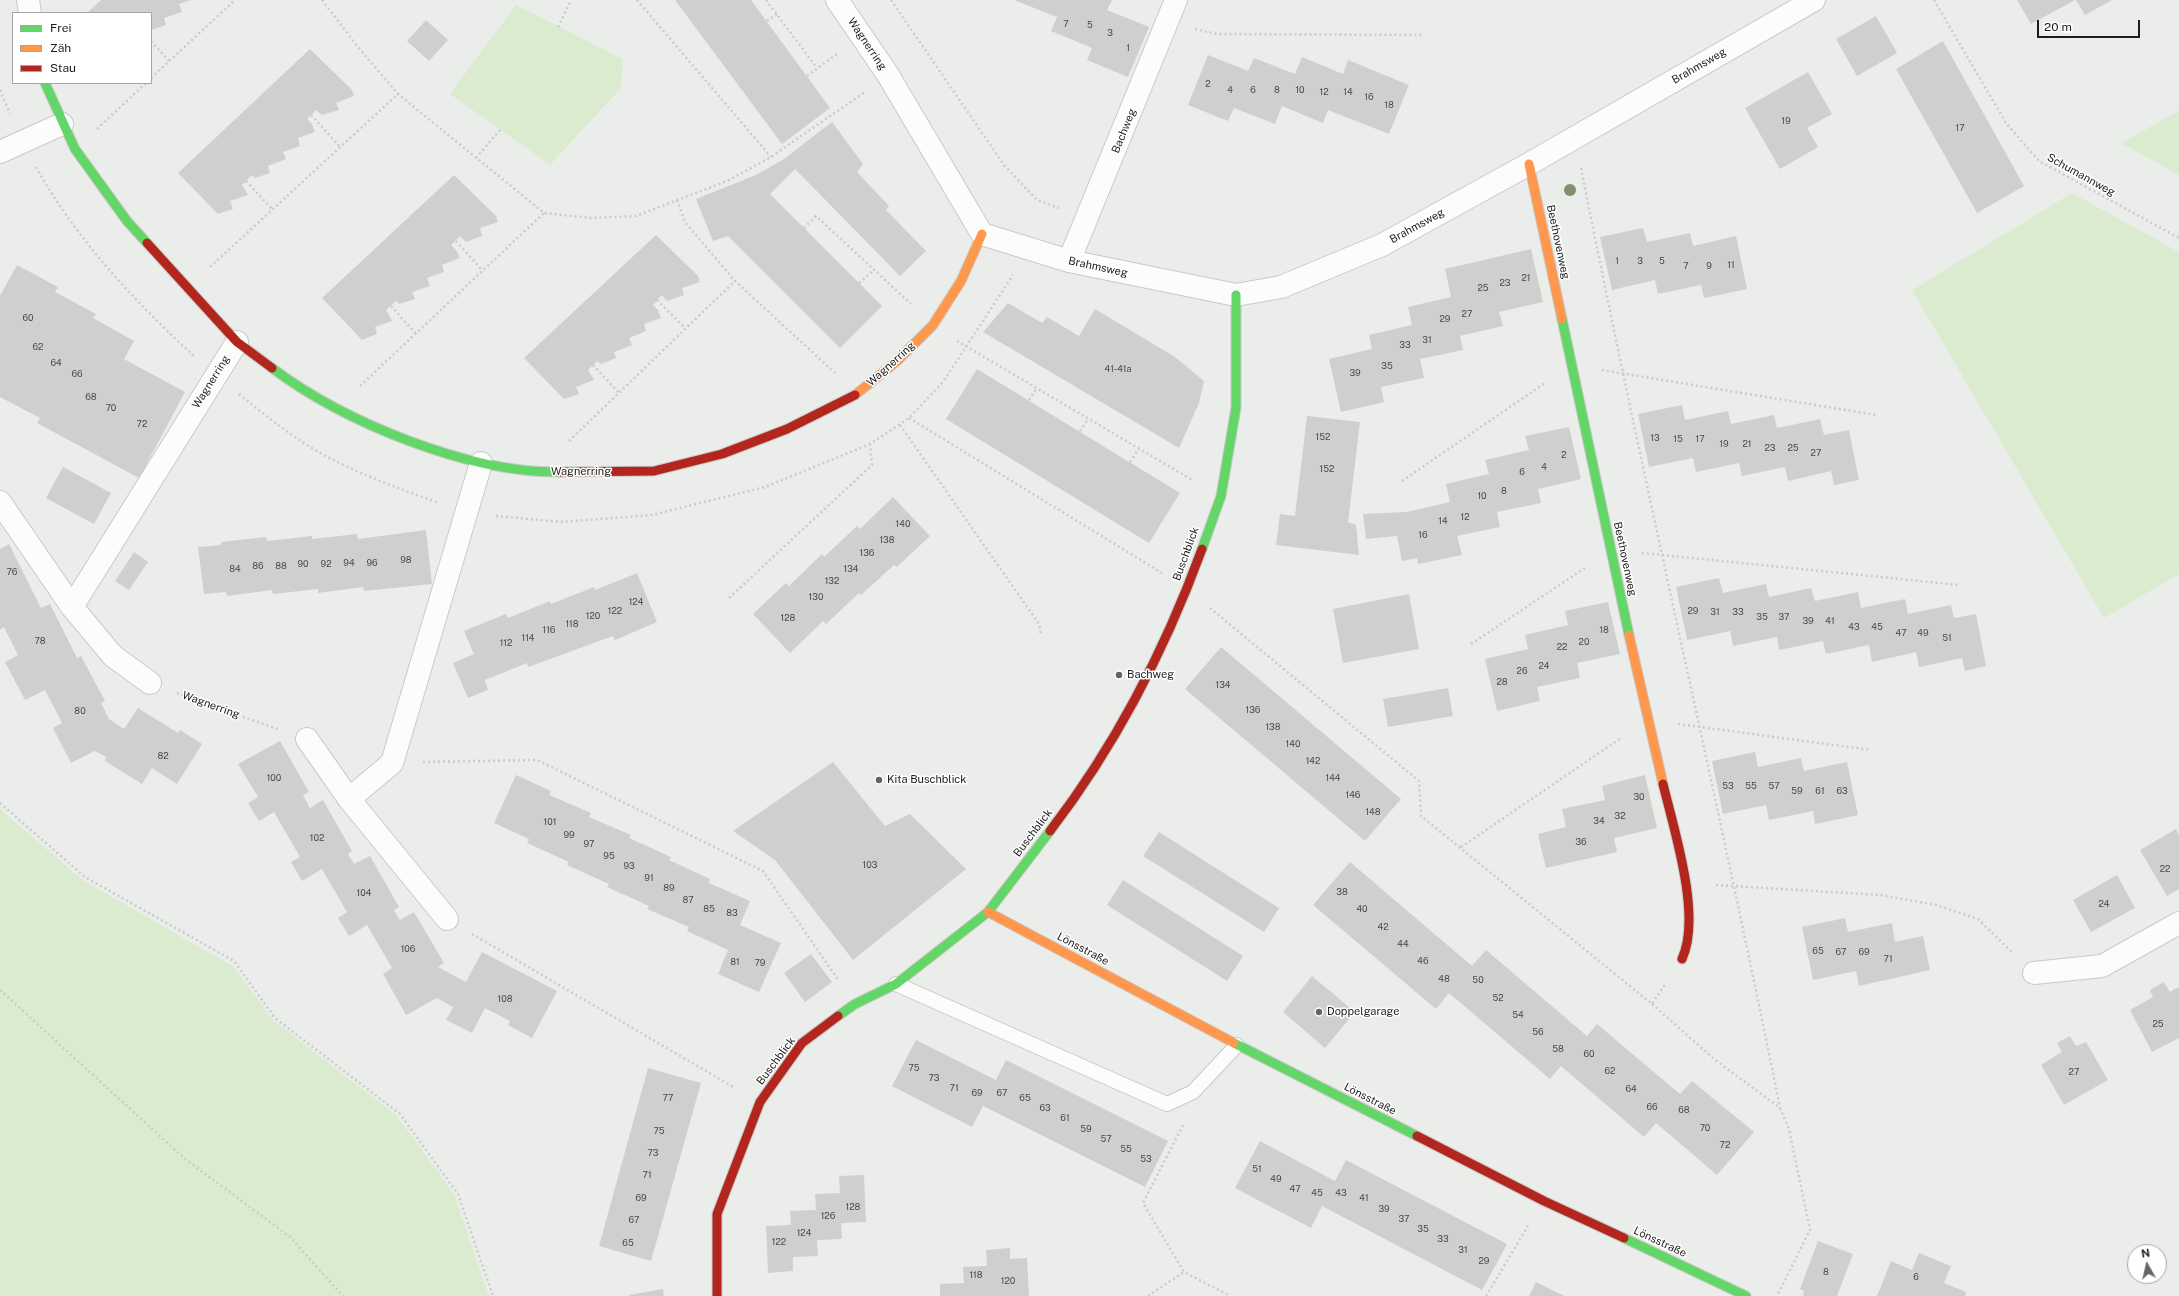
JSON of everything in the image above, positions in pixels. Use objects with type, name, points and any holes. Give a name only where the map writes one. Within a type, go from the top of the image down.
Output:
[{"type":"street","points":[[28,0],[30,12]]},
{"type":"street","name":"Wagnerring","points":[[45,84],[62,124],[75,149],[128,221],[189,286],[237,342],[285,378],[336,408],[398,437],[481,463],[537,472],[654,471],[722,454],[787,429],[857,394],[897,361],[933,325],[961,281],[982,234],[888,75],[837,0]]},
{"type":"street","name":"Bachweg","points":[[1070,261],[1089,219],[1176,0]]},
{"type":"street","name":"Brahmsweg","points":[[982,234],[1070,261],[1236,295],[1281,288],[1336,266],[1382,245],[1529,164],[1814,0]]},
{"type":"street","points":[[0,152],[62,124]]},
{"type":"street","name":"Beethovenweg","points":[[1529,164],[1648,720],[1687,885],[1688,946],[1682,959]]},
{"type":"street","name":"Buschblick","points":[[717,1296],[717,1214],[760,1102],[802,1043],[855,1004],[896,984],[988,912],[1060,818],[1108,747],[1140,694],[1187,589],[1221,496],[1236,408],[1236,295]]},
{"type":"street","name":"Wagnerring","points":[[72,607],[215,375],[237,342]]},
{"type":"street","points":[[349,799],[392,763],[468,513],[481,463]]},
{"type":"street","points":[[0,502],[72,607],[113,656],[150,683]]},
{"type":"street","points":[[307,739],[349,799],[447,919]]},
{"type":"street","name":"Lönsstraße","points":[[988,912],[1237,1045],[1544,1201],[1746,1296]]},
{"type":"street","points":[[2034,973],[2102,966],[2179,923]]},
{"type":"lane","points":[[896,984],[1168,1104],[1193,1092],[1237,1045]]},
{"type":"path","points":[[152,77],[235,0]]},
{"type":"path","points":[[322,0],[358,47],[398,94],[544,213],[591,218],[636,216],[727,181],[771,157],[888,75]]},
{"type":"path","points":[[558,27],[571,0]]},
{"type":"path","points":[[637,0],[771,157]]},
{"type":"path","points":[[766,0],[817,68]]},
{"type":"path","points":[[891,0],[1004,165],[1037,200],[1089,219]]},
{"type":"path","name":"Schumannweg","points":[[1934,0],[2006,123],[2039,161],[2179,238]]},
{"type":"path","points":[[767,21],[777,14]]},
{"type":"path","points":[[1168,21],[1217,34],[1424,35]]},
{"type":"path","points":[[807,76],[862,36]]},
{"type":"path","points":[[152,42],[170,61]]},
{"type":"path","points":[[75,149],[145,84]]},
{"type":"path","points":[[0,90],[22,143],[44,182],[91,248],[159,323],[215,375],[267,417],[311,447],[386,484],[468,513],[562,522],[652,516],[765,487],[870,444],[909,418],[943,382],[1006,288],[1028,249]]},
{"type":"path","points":[[189,286],[398,94]]},
{"type":"path","points":[[311,115],[340,147]]},
{"type":"path","points":[[476,158],[500,130]]},
{"type":"path","points":[[1575,137],[1622,372],[1735,884],[1780,1108],[1789,1129],[1810,1230],[1777,1296]]},
{"type":"path","points":[[246,180],[272,209]]},
{"type":"path","points":[[677,200],[685,222],[735,280],[857,394]]},
{"type":"path","points":[[336,408],[544,213]]},
{"type":"path","points":[[804,228],[816,216],[933,325],[1036,389],[1221,496]]},
{"type":"path","points":[[456,241],[483,271]]},
{"type":"path","points":[[859,283],[874,270]]},
{"type":"path","points":[[537,472],[735,280]]},
{"type":"path","points":[[658,300],[685,328]]},
{"type":"path","points":[[391,306],[416,334]]},
{"type":"path","points":[[593,365],[619,393]]},
{"type":"path","points":[[1402,481],[1572,365],[1622,372],[1876,415]]},
{"type":"path","points":[[1029,400],[1036,389]]},
{"type":"path","points":[[909,418],[1187,589],[1419,780],[1421,816],[1652,1004],[1714,1059],[1780,1108]]},
{"type":"path","points":[[1080,432],[1088,419]]},
{"type":"path","points":[[900,425],[1039,624],[1041,635]]},
{"type":"path","points":[[729,598],[872,465],[870,444]]},
{"type":"path","points":[[1130,462],[1138,448]]},
{"type":"path","points":[[1471,644],[1611,550],[1959,585]]},
{"type":"path","name":"Wagnerring","points":[[150,683],[307,739]]},
{"type":"path","points":[[392,763],[537,760],[763,872],[855,1004]]},
{"type":"path","points":[[0,804],[85,877],[234,961],[275,1018],[400,1114],[458,1194],[493,1296]]},
{"type":"path","points":[[1687,885],[1735,884],[1880,895],[1936,905],[1978,919],[2034,973]]},
{"type":"path","points":[[447,919],[760,1102]]},
{"type":"path","points":[[1652,1004],[1682,959]]},
{"type":"path","points":[[0,990],[184,1158],[290,1237],[343,1296]]},
{"type":"path","points":[[1168,1104],[1184,1126],[1143,1203],[1184,1272],[1230,1296]]},
{"type":"path","points":[[1486,1296],[1544,1201]]},
{"type":"path","points":[[1148,1296],[1184,1272]]},
{"type":"green space","points":[[516,5],[623,59],[621,88],[550,165],[450,94]]},
{"type":"green space","points":[[2179,111],[2179,175],[2121,143]]},
{"type":"green space","points":[[2072,193],[2179,252],[2179,574],[2104,618],[1912,290]]},
{"type":"green space","points":[[0,809],[81,879],[234,967],[273,1020],[397,1116],[454,1194],[489,1296],[0,1296]]},
{"type":"building","points":[[101,0],[191,0],[179,4],[182,12],[164,18],[166,25],[152,30],[152,12],[88,12]]},
{"type":"building","points":[[675,0],[751,0],[830,108],[782,144]]},
{"type":"building","points":[[1014,0],[1112,0],[1107,10],[1149,27],[1128,77],[1087,60],[1092,48],[1051,31],[1057,17]]},
{"type":"building","points":[[2017,0],[2075,0],[2031,24]]},
{"type":"building","points":[[2076,0],[2112,0],[2085,15]]},
{"type":"building","points":[[1876,16],[1897,53],[1857,76],[1836,39]]},
{"type":"building","points":[[426,20],[448,40],[429,61],[407,41]]},
{"type":"building","points":[[1943,41],[2024,186],[1977,213],[1896,69]]},
{"type":"building","points":[[310,49],[352,90],[354,96],[336,103],[339,110],[322,115],[316,110],[307,119],[312,124],[315,132],[298,138],[300,146],[283,152],[286,159],[268,166],[270,173],[255,178],[252,175],[242,185],[248,195],[230,201],[233,209],[218,214],[178,173]]},
{"type":"building","points":[[1208,55],[1248,71],[1254,58],[1295,74],[1302,57],[1343,74],[1348,60],[1409,85],[1389,134],[1328,110],[1323,123],[1282,106],[1275,124],[1234,108],[1228,121],[1188,105]]},
{"type":"building","points":[[1808,72],[1832,114],[1807,128],[1818,147],[1780,169],[1745,108]]},
{"type":"building","points":[[832,122],[863,164],[857,172],[889,206],[886,210],[926,251],[900,276],[795,169],[770,194],[882,306],[840,348],[728,236],[713,241],[696,199],[756,175],[784,159]]},
{"type":"building","points":[[454,175],[496,216],[498,222],[480,228],[482,236],[466,242],[460,236],[451,245],[456,250],[460,258],[442,265],[444,272],[427,278],[430,286],[412,292],[415,299],[399,304],[396,301],[386,310],[392,321],[375,327],[377,334],[362,340],[322,298]]},
{"type":"building","points":[[1643,228],[1647,242],[1690,233],[1693,246],[1736,236],[1747,289],[1704,298],[1701,285],[1658,294],[1655,280],[1612,290],[1600,237]]},
{"type":"building","points":[[656,235],[698,276],[700,282],[682,288],[684,295],[667,301],[662,295],[653,305],[658,310],[661,318],[644,324],[646,331],[629,338],[632,345],[614,352],[616,358],[601,364],[597,361],[588,370],[594,380],[576,387],[579,394],[564,399],[524,358]]},
{"type":"building","points":[[1531,249],[1543,302],[1499,312],[1503,326],[1460,336],[1463,350],[1420,359],[1424,378],[1381,387],[1384,402],[1341,412],[1329,359],[1372,349],[1369,335],[1412,325],[1408,307],[1451,297],[1445,269]]},
{"type":"building","points":[[17,265],[58,287],[55,292],[96,314],[93,318],[134,341],[124,359],[185,392],[139,478],[37,423],[40,418],[0,397],[0,296]]},
{"type":"building","points":[[1008,303],[1042,323],[1047,317],[1079,336],[1095,309],[1175,357],[1204,381],[1199,403],[1179,448],[983,332]]},
{"type":"building","points":[[977,369],[1180,493],[1149,543],[946,419]]},
{"type":"building","points":[[1682,405],[1685,420],[1728,411],[1731,424],[1774,415],[1777,428],[1820,419],[1824,435],[1849,430],[1859,480],[1834,485],[1831,471],[1788,481],[1785,467],[1742,476],[1739,463],[1696,472],[1693,458],[1649,467],[1638,414]]},
{"type":"building","points":[[1307,416],[1360,422],[1348,522],[1356,525],[1359,555],[1276,545],[1280,514],[1295,516]]},
{"type":"building","points":[[1569,427],[1581,479],[1538,489],[1541,503],[1497,512],[1500,527],[1457,536],[1462,555],[1418,564],[1417,558],[1402,561],[1397,536],[1366,539],[1363,514],[1407,512],[1450,502],[1446,484],[1489,474],[1485,460],[1529,450],[1525,436]]},
{"type":"building","points":[[63,467],[111,493],[94,524],[46,498]]},
{"type":"building","points":[[893,497],[930,536],[897,567],[894,565],[861,595],[859,593],[826,624],[823,621],[790,653],[753,614],[786,583],[789,586],[822,554],[824,557],[857,526],[860,529]]},
{"type":"building","points":[[426,530],[432,584],[364,591],[363,587],[318,593],[318,589],[273,594],[272,590],[227,596],[226,592],[204,594],[198,547],[221,545],[221,542],[266,537],[267,541],[312,536],[312,539],[357,534],[358,539]]},
{"type":"building","points":[[9,544],[41,608],[50,604],[77,658],[81,656],[105,701],[101,703],[109,719],[124,729],[138,708],[178,733],[180,730],[202,744],[177,784],[152,768],[142,784],[105,761],[106,757],[95,751],[71,763],[53,728],[62,723],[45,690],[25,700],[5,662],[18,655],[4,627],[0,630],[0,549]]},
{"type":"building","points":[[134,552],[148,562],[129,590],[115,581]]},
{"type":"building","points":[[637,573],[657,622],[615,640],[613,636],[528,667],[527,663],[485,680],[488,690],[468,698],[453,663],[474,654],[464,631],[506,614],[508,618],[550,601],[551,604],[594,587],[595,590]]},
{"type":"building","points":[[1719,578],[1723,593],[1766,584],[1769,597],[1811,588],[1815,601],[1858,592],[1861,608],[1905,599],[1908,614],[1951,605],[1954,618],[1976,614],[1986,666],[1965,671],[1962,658],[1919,667],[1916,652],[1872,662],[1869,645],[1826,654],[1823,641],[1779,650],[1777,637],[1733,646],[1730,631],[1687,640],[1676,587]]},
{"type":"building","points":[[1409,594],[1419,649],[1343,663],[1333,609]]},
{"type":"building","points":[[1608,602],[1620,654],[1577,663],[1580,678],[1537,687],[1540,701],[1497,711],[1485,659],[1528,649],[1525,635],[1568,625],[1565,611]]},
{"type":"building","points":[[1221,647],[1401,799],[1365,841],[1185,689]]},
{"type":"building","points":[[1448,688],[1453,716],[1388,727],[1383,699]]},
{"type":"building","points":[[280,741],[309,792],[303,795],[310,808],[323,800],[352,851],[348,854],[354,864],[370,856],[399,907],[394,910],[400,920],[414,912],[444,963],[438,967],[466,982],[482,952],[557,991],[532,1038],[508,1025],[510,1021],[485,1008],[472,1033],[446,1020],[453,1007],[437,998],[406,1015],[383,974],[392,968],[367,925],[349,936],[338,918],[347,912],[322,869],[302,881],[291,862],[300,857],[274,812],[259,821],[248,803],[258,797],[238,764]]},
{"type":"building","points":[[1755,752],[1758,767],[1801,758],[1804,771],[1847,762],[1858,815],[1815,824],[1813,811],[1769,820],[1766,805],[1723,814],[1712,761]]},
{"type":"building","points":[[833,762],[885,826],[910,814],[966,869],[853,960],[775,860],[733,831]]},
{"type":"building","points":[[516,775],[551,791],[549,795],[591,813],[589,817],[631,835],[629,838],[671,857],[669,860],[710,879],[709,883],[750,901],[740,925],[781,943],[759,992],[718,974],[728,950],[687,931],[689,927],[647,909],[649,906],[607,887],[609,884],[567,865],[569,862],[527,843],[529,839],[494,823]]},
{"type":"building","points":[[1645,775],[1657,828],[1614,838],[1617,852],[1546,868],[1538,834],[1566,827],[1562,809],[1605,800],[1602,786]]},
{"type":"building","points":[[2176,829],[2179,835],[2179,889],[2167,896],[2140,850]]},
{"type":"building","points":[[1159,832],[1279,908],[1264,932],[1143,856]]},
{"type":"building","points":[[1350,862],[1472,966],[1486,950],[1587,1036],[1597,1024],[1680,1094],[1692,1081],[1754,1132],[1717,1175],[1656,1123],[1644,1137],[1561,1066],[1550,1079],[1449,993],[1436,1009],[1313,905]]},
{"type":"building","points":[[2117,875],[2135,908],[2091,932],[2073,900]]},
{"type":"building","points":[[1123,880],[1243,956],[1227,981],[1107,905]]},
{"type":"building","points":[[1845,918],[1848,932],[1892,923],[1895,942],[1923,936],[1930,970],[1859,986],[1856,971],[1813,980],[1802,927]]},
{"type":"building","points":[[811,954],[832,982],[805,1002],[784,973]]},
{"type":"building","name":"Doppelgarage","points":[[1312,976],[1355,1012],[1325,1048],[1283,1012]]},
{"type":"building","points":[[2164,982],[2170,992],[2178,987],[2179,990],[2179,1038],[2152,1052],[2130,1010],[2153,997],[2150,990]]},
{"type":"building","points":[[2070,1036],[2076,1046],[2086,1042],[2108,1080],[2064,1105],[2041,1065],[2062,1052],[2057,1043]]},
{"type":"building","points":[[916,1040],[996,1080],[1006,1060],[1168,1141],[1145,1187],[983,1106],[972,1127],[892,1086]]},
{"type":"building","points":[[648,1068],[701,1083],[651,1261],[599,1246]]},
{"type":"building","points":[[1260,1141],[1335,1181],[1346,1160],[1507,1244],[1482,1290],[1322,1206],[1311,1228],[1235,1188]]},
{"type":"building","points":[[864,1175],[866,1222],[841,1223],[842,1239],[817,1240],[818,1256],[793,1257],[793,1271],[768,1273],[766,1226],[791,1225],[790,1211],[816,1210],[815,1194],[840,1193],[839,1176]]},
{"type":"building","points":[[1818,1241],[1853,1254],[1837,1296],[1803,1296],[1804,1291],[1800,1289]]},
{"type":"building","points":[[1010,1248],[1010,1259],[1027,1258],[1029,1296],[940,1296],[940,1284],[964,1283],[963,1267],[987,1266],[986,1250]]},
{"type":"building","points":[[1919,1253],[1951,1266],[1944,1283],[1966,1292],[1965,1296],[1877,1296],[1891,1261],[1912,1270]]},
{"type":"building","points":[[1536,1282],[1556,1292],[1565,1296],[1529,1296]]},
{"type":"building","points":[[663,1289],[664,1296],[629,1296],[629,1295]]},
{"type":"traffic: fast","points":[[45,84],[75,149],[127,221],[147,243]]},
{"type":"traffic: fast","points":[[1202,549],[1221,496],[1236,408],[1236,295]]},
{"type":"traffic: fast","points":[[1562,319],[1629,635]]},
{"type":"traffic: fast","points":[[272,368],[301,388],[334,407],[370,425],[408,441],[447,454],[486,464],[523,470],[559,472]]},
{"type":"traffic: fast","points":[[838,1016],[855,1004],[896,984],[988,912],[1050,831]]},
{"type":"traffic: fast","points":[[1234,1043],[1417,1136]]},
{"type":"traffic: fast","points":[[1624,1238],[1746,1296]]},
{"type":"traffic: slow","points":[[1529,164],[1562,319]]},
{"type":"traffic: slow","points":[[855,395],[897,361],[933,325],[961,281],[982,234]]},
{"type":"traffic: slow","points":[[1629,635],[1663,784]]},
{"type":"traffic: slow","points":[[988,912],[1234,1043]]},
{"type":"traffic: jam","points":[[147,243],[237,342],[272,368]]},
{"type":"traffic: jam","points":[[559,472],[654,471],[722,454],[787,429],[855,395]]},
{"type":"traffic: jam","points":[[1050,831],[1096,765],[1137,696],[1172,624],[1202,549]]},
{"type":"traffic: jam","points":[[1663,784],[1679,848],[1688,897],[1689,920],[1687,941],[1682,959]]},
{"type":"traffic: jam","points":[[717,1296],[717,1214],[760,1102],[802,1043],[838,1016]]},
{"type":"traffic: jam","points":[[1417,1136],[1544,1201],[1624,1238]]},
{"type":"place","name":"Bachweg","points":[[1119,675]]},
{"type":"place","name":"Kita Buschblick","points":[[879,780]]},
{"type":"place","name":"Doppelgarage","points":[[1319,1012]]}]
